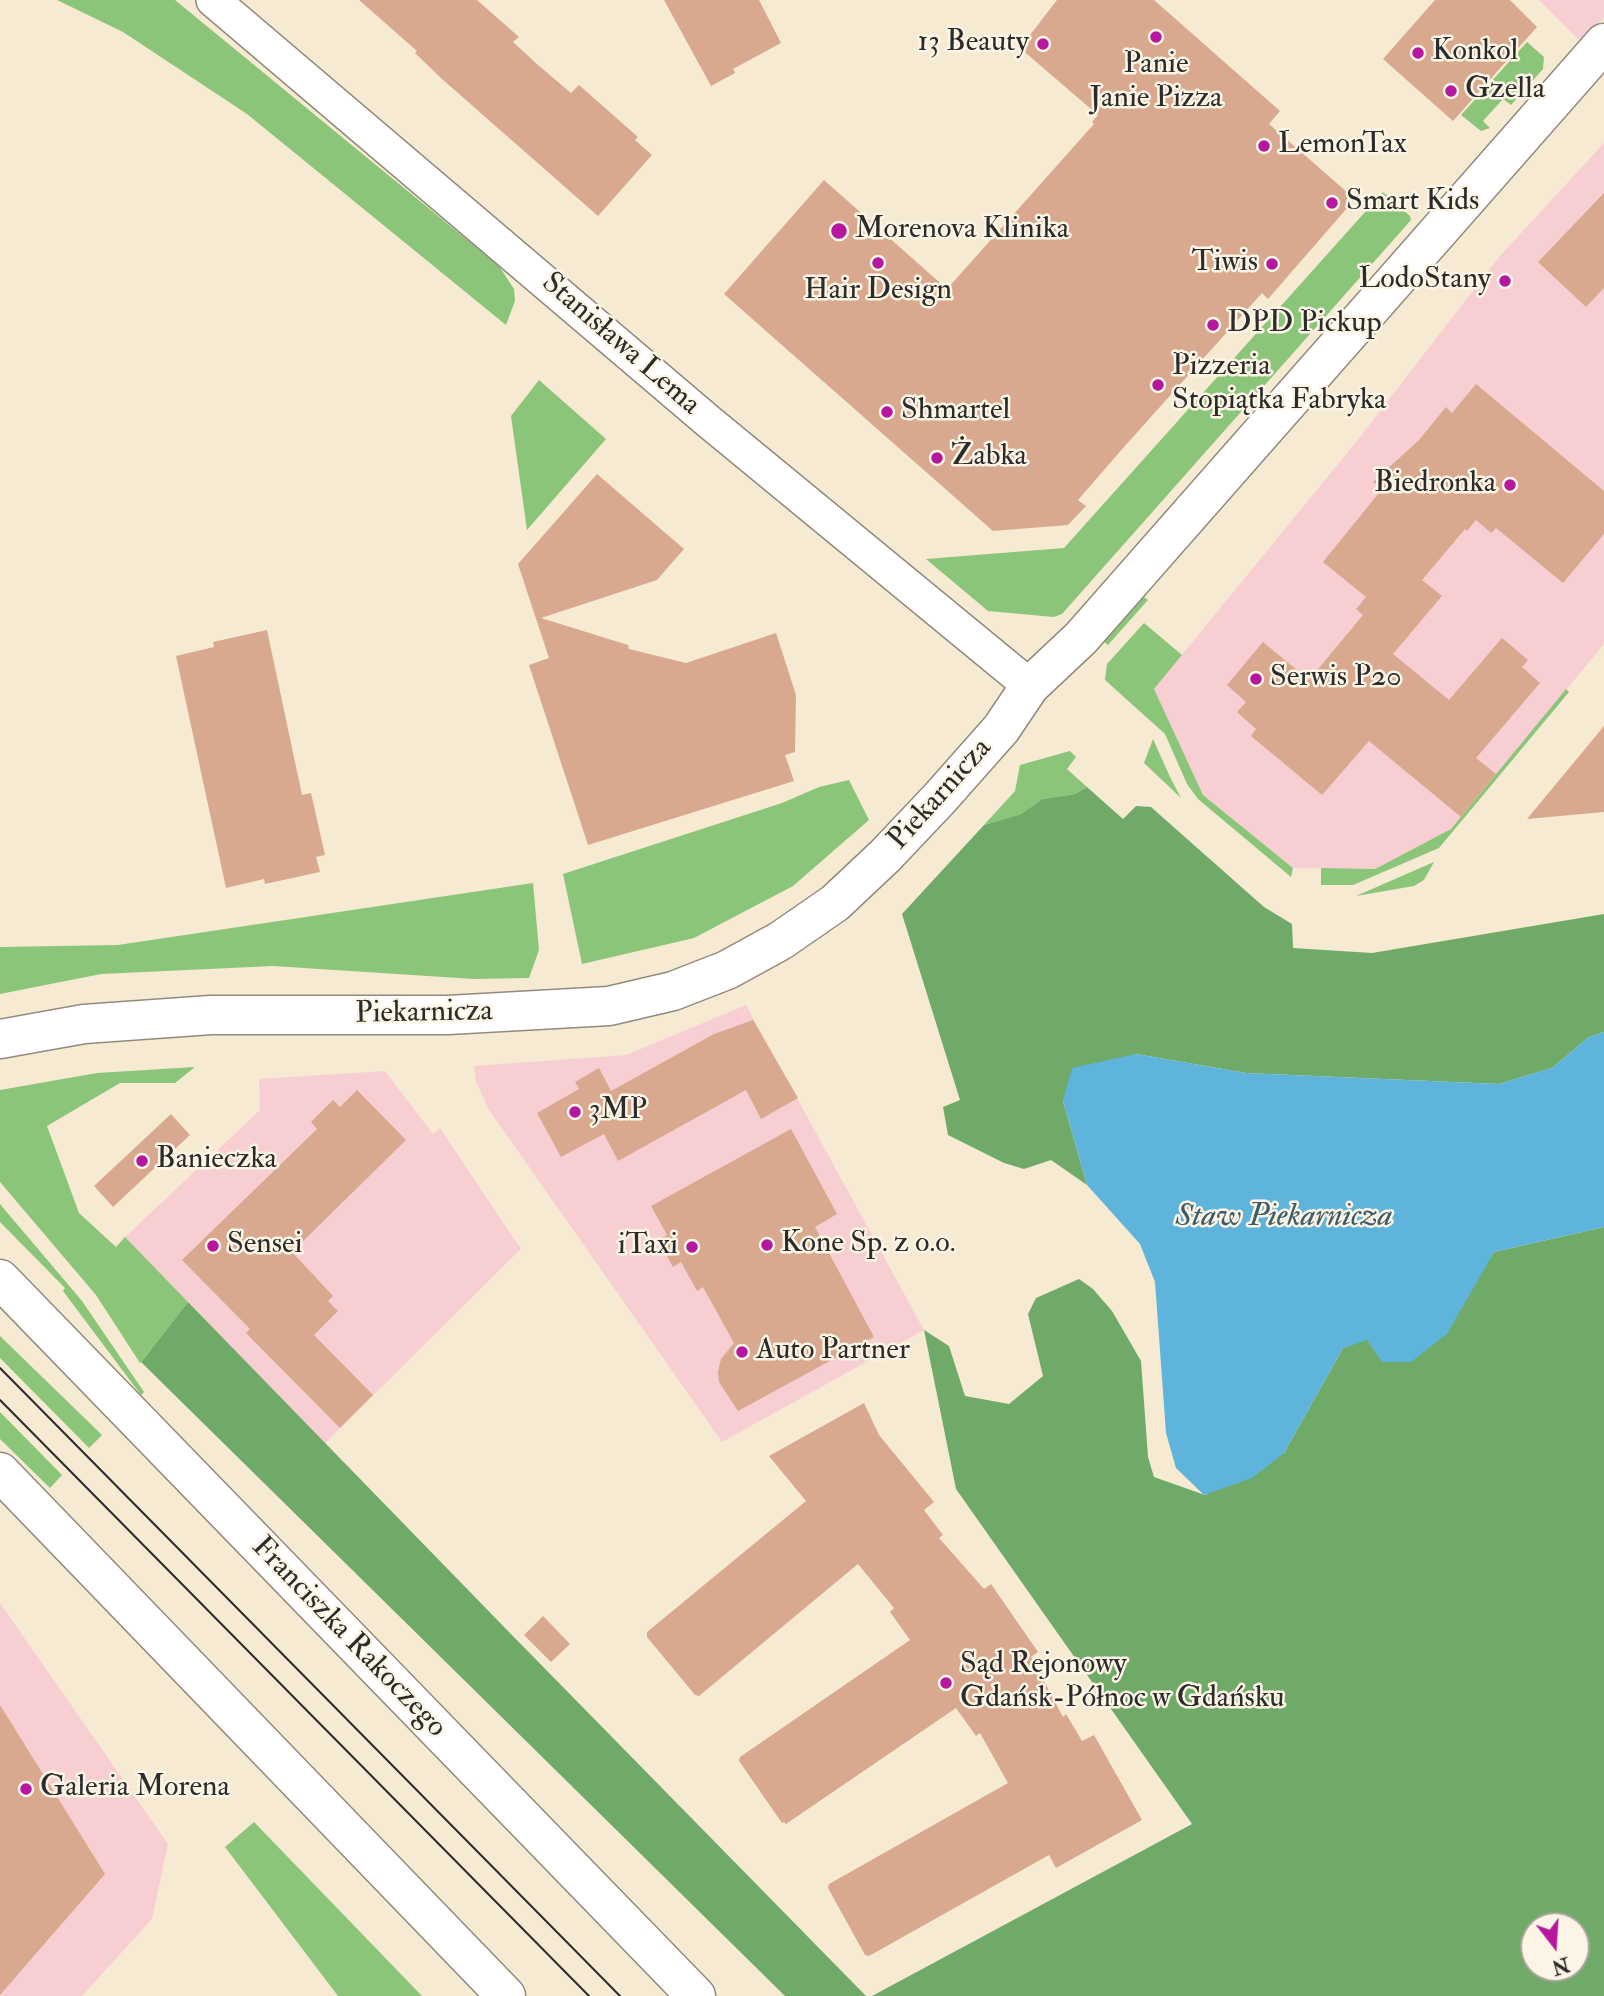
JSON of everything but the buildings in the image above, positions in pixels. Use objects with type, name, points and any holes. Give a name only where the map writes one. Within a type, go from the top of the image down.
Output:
[{"type":"street","name":"Stanisława Lema","points":[[213,0],[708,421],[1030,686]]},
{"type":"street","name":"Piekarnicza","points":[[4,1041],[84,1024],[211,1015],[416,1016],[557,1011],[609,1006],[673,991],[756,955],[835,903],[885,856],[1001,729],[1030,686],[1082,638],[1604,43]]},
{"type":"street","name":"Franciszka Rakoczego","points":[[0,1279],[696,1996]]},
{"type":"street","points":[[0,1472],[506,1996]]},
{"type":"shaded area","points":[[1539,0],[1604,0],[1604,18],[1581,42]]},
{"type":"shaded area","points":[[1604,143],[1604,644],[1451,829],[1375,869],[1293,868],[1203,795],[1154,689],[1356,442],[1499,257]]},
{"type":"shaded area","points":[[746,1005],[924,1330],[722,1442],[489,1110],[476,1082],[474,1066],[626,1055]]},
{"type":"shaded area","points":[[385,1071],[433,1134],[440,1128],[521,1249],[325,1443],[125,1237],[260,1110],[259,1079]]},
{"type":"shaded area","points":[[0,1603],[168,1844],[152,1919],[82,1996],[0,1996]]},
{"type":"green space","points":[[57,0],[175,0],[499,266],[514,289],[515,301],[506,325],[247,114],[123,32]]},
{"type":"green space","points":[[1527,42],[1544,57],[1543,69],[1511,105],[1503,99],[1483,121],[1490,128],[1481,131],[1461,115]]},
{"type":"green space","points":[[1383,192],[1410,216],[1411,220],[1062,614],[1054,617],[988,611],[926,559],[1064,548]]},
{"type":"green space","points":[[539,380],[606,439],[527,530],[511,416]]},
{"type":"green space","points":[[1143,596],[1148,600],[1108,645],[1103,641]]},
{"type":"green space","points":[[1144,623],[1182,655],[1154,689],[1203,795],[1293,868],[1291,877],[1198,799],[1187,784],[1165,734],[1105,680],[1107,664]]},
{"type":"green space","points":[[1566,689],[1569,692],[1439,848],[1353,885],[1321,885],[1321,868],[1375,869],[1451,829]]},
{"type":"green space","points":[[1153,739],[1170,777],[1181,798],[1144,763]]},
{"type":"green space","points":[[1070,751],[1076,757],[1067,769],[1087,787],[1075,794],[1042,799],[1021,814],[984,825],[1015,791],[1020,765]]},
{"type":"green space","points":[[849,780],[869,820],[793,886],[694,938],[582,964],[563,874],[782,803],[819,787]]},
{"type":"green space","points":[[1087,787],[1123,819],[1136,806],[1151,807],[1264,907],[1292,924],[1293,948],[1372,953],[1604,914],[1604,1032],[1589,1037],[1552,1068],[1499,1084],[1246,1073],[1136,1054],[1063,1101],[1087,1185],[1051,1160],[1024,1169],[1004,1163],[948,1135],[943,1107],[960,1100],[902,914],[984,825],[1021,814],[1042,799],[1075,794]]},
{"type":"green space","points":[[1434,862],[1424,880],[1414,886],[1356,896]]},
{"type":"green space","points":[[533,883],[539,950],[529,978],[474,979],[273,966],[101,974],[0,994],[0,947],[118,945]]},
{"type":"green space","points":[[195,1067],[175,1083],[120,1083],[47,1126],[79,1213],[116,1247],[125,1237],[188,1302],[140,1363],[96,1295],[0,1182],[0,1090],[97,1073]]},
{"type":"green space","points":[[0,1204],[82,1301],[144,1392],[141,1395],[63,1291],[65,1288],[0,1222]]},
{"type":"green space","points":[[1604,1227],[1604,1996],[872,1996],[1192,1824],[956,1489],[924,1330],[949,1346],[965,1396],[1009,1404],[1043,1376],[1028,1314],[1036,1298],[1079,1279],[1093,1289],[1112,1311],[1141,1361],[1148,1457],[1154,1477],[1205,1495],[1284,1453],[1343,1348],[1367,1339],[1473,1285],[1494,1252]]},
{"type":"green space","points":[[188,1302],[866,1996],[785,1996],[141,1362]]},
{"type":"green space","points":[[0,1336],[102,1435],[89,1448],[0,1358]]},
{"type":"green space","points":[[0,1412],[62,1475],[50,1488],[0,1439]]},
{"type":"green space","points":[[254,1822],[422,1996],[338,1996],[225,1847]]},
{"type":"water","name":"Staw Piekarnicza","points":[[1604,1032],[1604,1227],[1494,1252],[1447,1334],[1411,1362],[1382,1362],[1367,1340],[1343,1348],[1284,1453],[1252,1478],[1204,1495],[1176,1468],[1166,1433],[1155,1282],[1140,1244],[1087,1185],[1063,1101],[1072,1068],[1136,1054],[1246,1073],[1499,1084],[1552,1068],[1589,1037]]},
{"type":"tram line","points":[[0,1368],[620,1996]]},
{"type":"tram line","points":[[0,1400],[589,1996]]},
{"type":"place","name":"Panie Janie Pizza","points":[[1156,37]]},
{"type":"place","name":"13 Beauty","points":[[1043,44]]},
{"type":"place","name":"Konkol","points":[[1418,53]]},
{"type":"place","name":"Gzella","points":[[1451,91]]},
{"type":"place","name":"LemonTax","points":[[1264,146]]},
{"type":"place","name":"Smart Kids","points":[[1332,203]]},
{"type":"place","name":"Morenova Klinika","points":[[839,231]]},
{"type":"place","name":"Hair Design","points":[[878,263]]},
{"type":"place","name":"Tiwis","points":[[1272,264]]},
{"type":"place","name":"LodoStany","points":[[1505,281]]},
{"type":"place","name":"DPD Pickup","points":[[1213,325]]},
{"type":"place","name":"Pizzeria Stopiątka Fabryka","points":[[1158,385]]},
{"type":"place","name":"Shmartel","points":[[887,412]]},
{"type":"place","name":"Żabka","points":[[937,458]]},
{"type":"place","name":"Biedronka","points":[[1510,485]]},
{"type":"place","name":"Serwis P20","points":[[1256,679]]},
{"type":"place","name":"3MP","points":[[575,1112]]},
{"type":"place","name":"Banieczka","points":[[142,1161]]},
{"type":"place","name":"Kone Sp. z o.o.","points":[[767,1245]]},
{"type":"place","name":"Sensei","points":[[213,1246]]},
{"type":"place","name":"iTaxi","points":[[692,1247]]},
{"type":"place","name":"Auto Partner","points":[[742,1352]]},
{"type":"place","name":"Sąd Rejonowy Gdańsk-Północ w Gdańsku","points":[[946,1683]]},
{"type":"place","name":"Galeria Morena","points":[[26,1789]]}]
